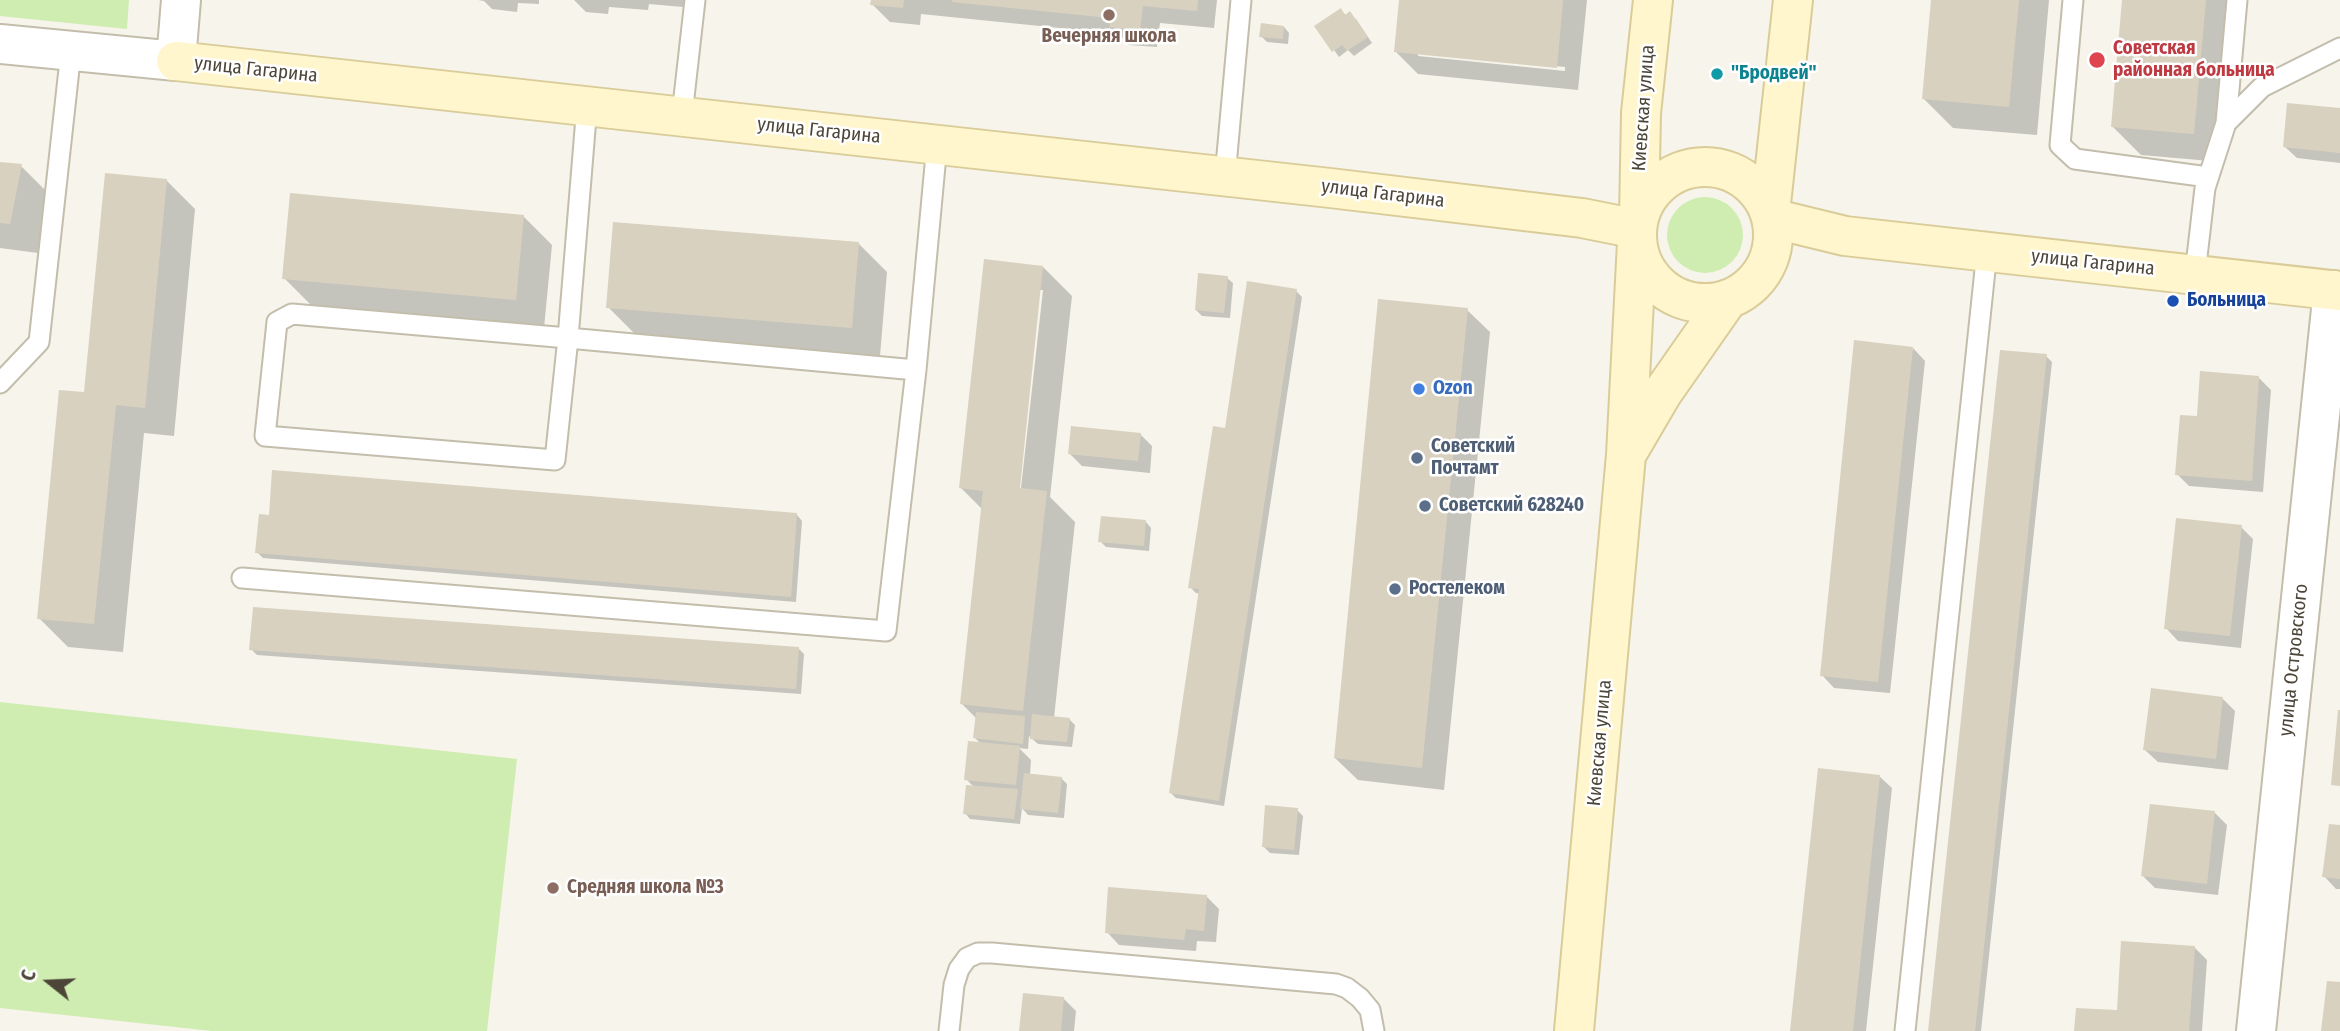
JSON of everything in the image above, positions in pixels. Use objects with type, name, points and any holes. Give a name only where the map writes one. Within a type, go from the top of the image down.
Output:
[{"type":"street","points":[[176,61],[181,0]]},
{"type":"street","name":"Киевская улица","points":[[1573,1031],[1626,455],[1641,113],[1653,0]]},
{"type":"street","points":[[1771,227],[1758,192],[1749,183],[1727,170],[1690,168],[1668,178],[1650,195],[1638,229],[1643,264],[1656,282],[1674,296],[1706,303],[1728,299],[1748,288],[1768,261],[1793,0]]},
{"type":"street","name":"улица Гагарина","points":[[0,44],[682,115],[1582,218],[1638,229]]},
{"type":"street","name":"улица Гагарина","points":[[1771,227],[2336,290]]},
{"type":"street","name":"улица Островского","points":[[2256,1031],[2336,290]]},
{"type":"street","name":"Киевская улица","points":[[1626,455],[1663,392],[1728,299]]},
{"type":"lane","points":[[682,115],[695,0]]},
{"type":"lane","points":[[1225,177],[1241,0]]},
{"type":"lane","points":[[2073,0],[2060,145],[2075,159],[2208,177]]},
{"type":"lane","points":[[2194,274],[2205,188],[2226,123],[2237,0]]},
{"type":"lane","points":[[2226,123],[2262,87],[2340,48]]},
{"type":"lane","points":[[0,383],[40,342],[71,51]]},
{"type":"lane","points":[[587,106],[568,338],[555,460],[265,436],[277,323],[292,314],[568,338],[916,370]]},
{"type":"lane","points":[[242,578],[886,631],[916,370],[937,144]]},
{"type":"lane","points":[[1905,1031],[1987,251]]},
{"type":"lane","points":[[949,1031],[954,985],[959,969],[967,958],[978,953],[1336,984],[1347,988],[1370,1010],[1374,1031]]},
{"type":"green space","points":[[0,0],[129,0],[127,29],[0,16]]},
{"type":"green space","points":[[1705,197],[1720,200],[1732,208],[1740,220],[1743,235],[1740,250],[1732,262],[1720,270],[1705,273],[1690,270],[1678,262],[1670,250],[1667,235],[1670,220],[1678,208],[1690,200]]},
{"type":"green space","points":[[0,702],[517,759],[487,1031],[212,1031],[0,1008]]},
{"type":"building","points":[[871,0],[904,0],[903,8],[870,5]]},
{"type":"building","name":"Вечерняя школа","points":[[952,0],[1198,0],[1197,11],[1143,6],[1140,31],[1110,27],[1110,18]]},
{"type":"building","points":[[1399,0],[1563,0],[1557,68],[1394,52]]},
{"type":"building","points":[[1931,0],[2019,0],[2009,107],[1922,99]]},
{"type":"building","points":[[2122,0],[2206,0],[2194,134],[2111,127]]},
{"type":"building","points":[[1341,8],[1345,15],[1350,11],[1368,37],[1347,51],[1342,45],[1332,52],[1314,26]]},
{"type":"building","points":[[1261,23],[1284,26],[1283,39],[1259,37]]},
{"type":"building","points":[[2287,103],[2340,108],[2340,153],[2283,147]]},
{"type":"building","points":[[0,162],[22,164],[10,224],[0,223]]},
{"type":"building","points":[[105,173],[167,179],[145,408],[116,405],[94,624],[37,619],[59,390],[84,392]]},
{"type":"building","points":[[290,193],[524,215],[516,300],[282,279]]},
{"type":"building","points":[[613,222],[859,242],[852,328],[606,308]]},
{"type":"building","points":[[984,259],[1043,266],[1020,488],[1047,491],[1023,711],[960,704],[983,491],[959,488]]},
{"type":"building","points":[[1198,273],[1228,276],[1224,313],[1195,310]]},
{"type":"building","points":[[1247,281],[1297,289],[1219,801],[1169,793],[1199,589],[1188,588],[1213,426],[1225,428]]},
{"type":"building","name":"Ростелеком","points":[[1378,299],[1468,308],[1422,768],[1334,758]]},
{"type":"building","points":[[1854,340],[1913,347],[1878,682],[1820,676]]},
{"type":"building","points":[[2000,350],[2047,354],[1975,1031],[1928,1031]]},
{"type":"building","points":[[2200,371],[2259,376],[2252,481],[2175,475],[2180,415],[2197,416]]},
{"type":"building","points":[[1071,426],[1141,433],[1138,461],[1068,454]]},
{"type":"building","points":[[272,470],[797,513],[791,597],[255,553],[259,514],[269,515]]},
{"type":"building","points":[[1101,516],[1146,520],[1144,546],[1098,542]]},
{"type":"building","points":[[2176,518],[2242,525],[2230,636],[2164,629]]},
{"type":"building","points":[[253,607],[799,647],[796,689],[249,650]]},
{"type":"building","points":[[2151,688],[2223,697],[2216,759],[2143,750]]},
{"type":"building","points":[[2340,710],[2340,786],[2331,785]]},
{"type":"building","points":[[976,712],[1025,716],[1023,744],[973,738]]},
{"type":"building","points":[[1032,714],[1070,718],[1067,742],[1030,739]]},
{"type":"building","points":[[968,741],[1020,746],[1016,785],[964,780]]},
{"type":"building","points":[[1818,768],[1880,775],[1853,1031],[1790,1031]]},
{"type":"building","points":[[1024,773],[1062,777],[1058,813],[1020,809]]},
{"type":"building","points":[[966,785],[1018,789],[1014,819],[963,814]]},
{"type":"building","points":[[2150,804],[2215,811],[2207,884],[2141,876]]},
{"type":"building","points":[[1265,805],[1298,808],[1294,850],[1262,847]]},
{"type":"building","points":[[2329,824],[2340,825],[2340,879],[2322,877]]},
{"type":"building","points":[[1108,887],[1207,895],[1204,931],[1186,929],[1184,940],[1105,933]]},
{"type":"building","points":[[2121,941],[2195,946],[2189,1031],[2074,1031],[2076,1008],[2117,1010]]},
{"type":"building","points":[[2327,981],[2340,982],[2340,1031],[2321,1031]]},
{"type":"building","points":[[1023,993],[1064,997],[1061,1031],[1019,1031]]},
{"type":"place","name":"Вечерняя школа","points":[[1109,15]]},
{"type":"place","name":"Советская районная больница","points":[[2097,60]]},
{"type":"place","name":"\"Бродвей\"","points":[[1717,74]]},
{"type":"place","name":"Больница","points":[[2173,301]]},
{"type":"place","name":"Ozon","points":[[1419,389]]},
{"type":"place","name":"Советский Почтамт","points":[[1417,458]]},
{"type":"place","name":"Советский 628240","points":[[1425,506]]},
{"type":"place","name":"Ростелеком","points":[[1395,589]]},
{"type":"place","name":"Средняя школа №3","points":[[553,888]]}]
